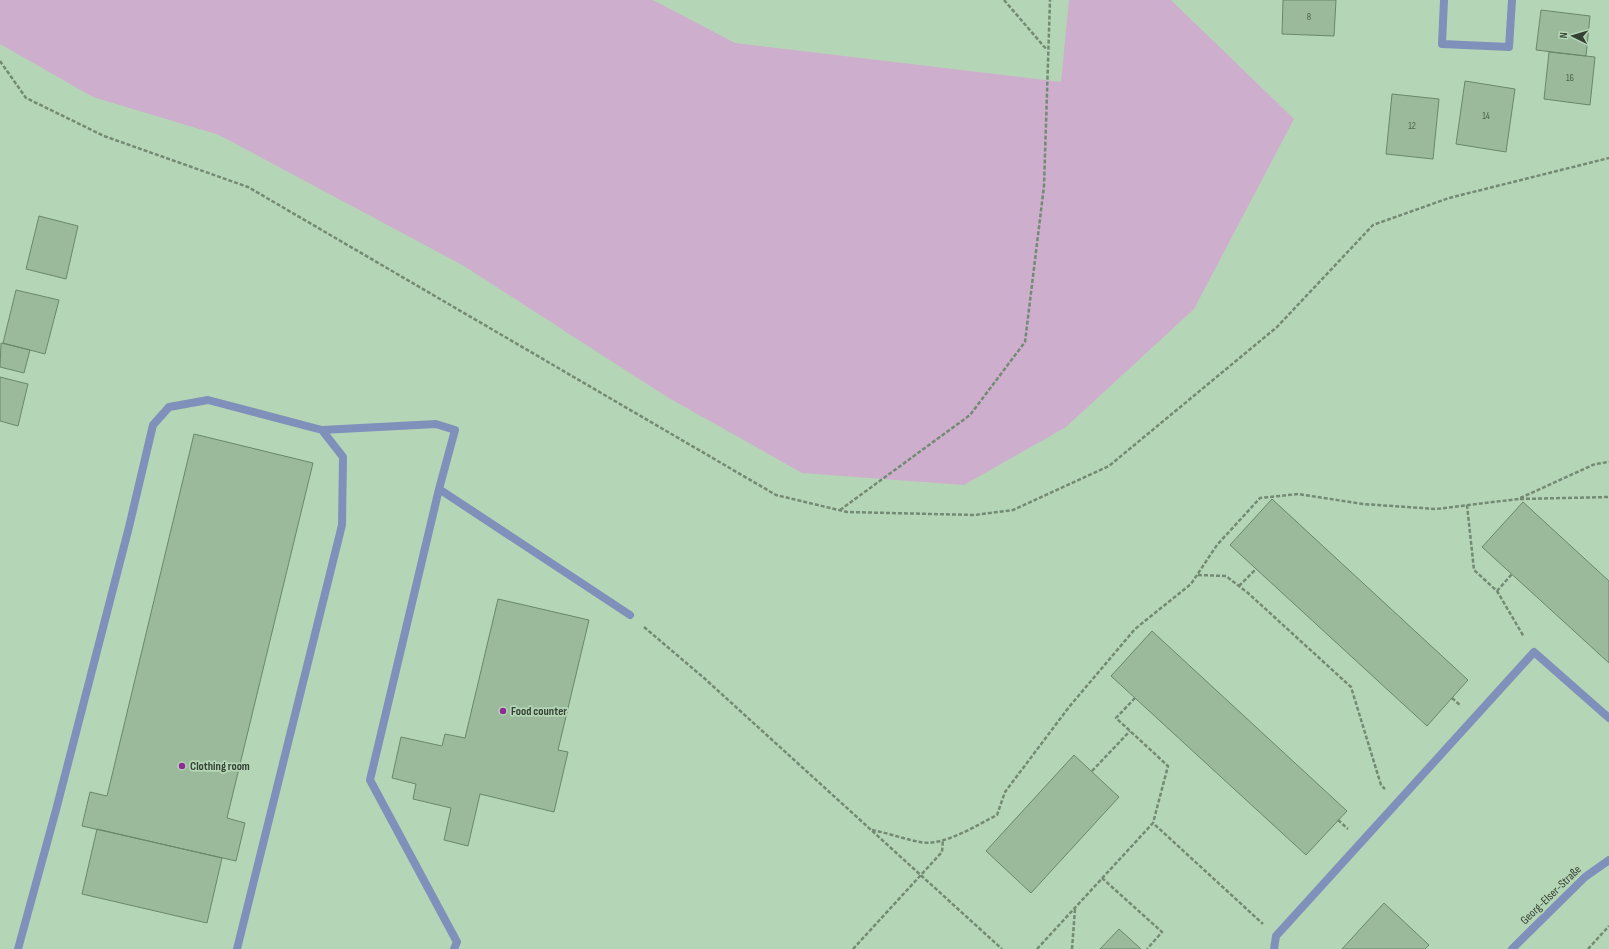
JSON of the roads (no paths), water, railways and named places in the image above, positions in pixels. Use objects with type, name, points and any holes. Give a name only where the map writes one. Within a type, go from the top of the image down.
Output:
[{"type":"street","points":[[1444,0],[1442,44],[1509,47],[1512,0]]},
{"type":"street","points":[[18,949],[56,810],[127,534],[153,425],[169,407],[208,400],[322,430],[436,424],[455,430],[439,489],[370,780],[456,942],[454,949]]},
{"type":"street","points":[[237,949],[342,525],[343,457],[322,430]]},
{"type":"street","points":[[439,489],[630,615]]},
{"type":"street","points":[[1274,949],[1276,936],[1534,652],[1609,718]]},
{"type":"street","name":"Georg-Elser-Straße","points":[[1512,949],[1585,877],[1609,860]]},
{"type":"place","name":"Food counter","points":[[503,711]]},
{"type":"place","name":"Clothing room","points":[[182,766]]}]
